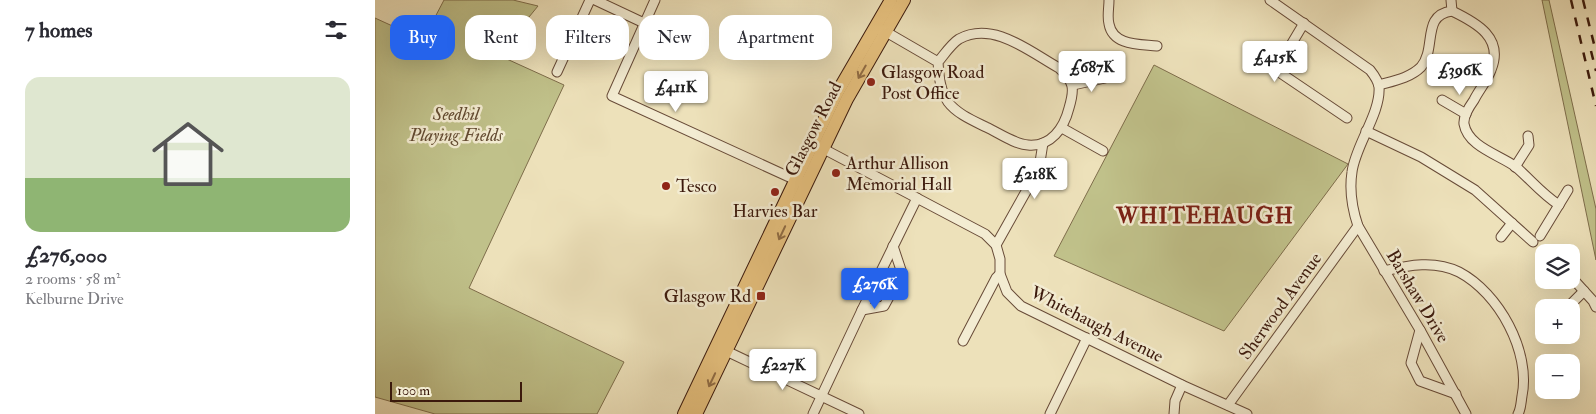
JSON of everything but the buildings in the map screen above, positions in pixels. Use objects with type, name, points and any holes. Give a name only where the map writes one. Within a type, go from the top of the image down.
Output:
[{"type":"main road","name":"Glasgow Road","points":[[881,29],[891,0]]},
{"type":"main road","name":"Glasgow Road","points":[[684,414],[721,348],[817,146],[837,93],[881,29],[904,0]]},
{"type":"main road","name":"Glasgow Road","points":[[696,414],[721,348]]},
{"type":"street","points":[[583,15],[590,0]]},
{"type":"street","points":[[595,0],[639,21]]},
{"type":"street","points":[[648,15],[655,0]]},
{"type":"street","points":[[1109,0],[1109,24],[1112,32],[1118,39],[1126,43],[1157,46]]},
{"type":"street","points":[[1271,0],[1369,70],[1379,85],[1400,80],[1419,69],[1429,52],[1433,21],[1438,16],[1452,12],[1465,17],[1478,26],[1488,34],[1493,42],[1493,60],[1491,70],[1466,114],[1464,125],[1469,136],[1479,145],[1515,167],[1545,196],[1559,205]]},
{"type":"street","points":[[1451,0],[1452,12]]},
{"type":"street","points":[[1304,23],[1276,70],[1347,118]]},
{"type":"street","points":[[881,29],[938,62]]},
{"type":"street","points":[[985,32],[999,35],[1059,68],[1067,75],[1073,86],[1071,101],[1062,128],[1053,138],[1043,144],[1028,145],[1012,140],[963,115],[949,103],[944,94],[940,85],[938,62],[957,40],[972,34],[985,32]]},
{"type":"street","points":[[639,34],[612,96],[800,182]]},
{"type":"street","points":[[557,72],[563,60]]},
{"type":"street","points":[[1073,86],[1105,78]]},
{"type":"street","name":"Barshaw Drive","points":[[1379,85],[1378,98],[1352,170],[1350,192],[1353,210],[1358,226],[1420,330],[1466,414]]},
{"type":"street","points":[[1442,100],[1466,114]]},
{"type":"street","points":[[1062,128],[1103,151]]},
{"type":"street","points":[[1366,131],[1404,148],[1475,190],[1512,223],[1536,239],[1568,190]]},
{"type":"street","points":[[1515,167],[1529,145],[1528,136]]},
{"type":"street","points":[[817,146],[985,234],[996,245],[1033,179],[1040,162],[1043,144]]},
{"type":"street","points":[[813,414],[861,310],[917,198]]},
{"type":"street","points":[[1501,237],[1512,223]]},
{"type":"street","name":"Sherwood Avenue","points":[[1228,405],[1358,226]]},
{"type":"street","name":"Whitehaugh Avenue","points":[[996,245],[1000,259],[1000,274],[1007,292],[1021,306],[1181,385],[1247,414]]},
{"type":"street","points":[[861,310],[884,306],[901,272],[893,246]]},
{"type":"street","points":[[1384,271],[1407,265],[1427,264],[1446,267],[1459,272],[1471,280],[1491,299],[1503,314],[1512,331],[1521,358],[1525,384],[1520,413]]},
{"type":"street","points":[[963,341],[996,278],[1000,274]]},
{"type":"street","points":[[1580,286],[1593,300],[1596,307]]},
{"type":"street","points":[[1576,299],[1584,291]]},
{"type":"street","points":[[1420,330],[1411,363],[1421,381],[1456,394]]},
{"type":"street","points":[[1050,414],[1087,338]]},
{"type":"street","points":[[721,348],[859,414]]},
{"type":"street","points":[[1174,414],[1175,400],[1181,385]]},
{"type":"green space","name":"Seedhil Playing Fields","points":[[444,0],[513,0],[538,6],[531,15],[465,15],[465,60],[509,60],[564,85],[469,288],[624,362],[597,414],[435,414],[375,397],[375,18],[390,25],[390,60],[455,60],[455,15],[436,15]]},
{"type":"green space","points":[[1542,0],[1549,0],[1596,209],[1596,260]]},
{"type":"green space","points":[[1154,65],[1348,164],[1224,331],[1054,256]]},
{"type":"railway","points":[[1571,0],[1596,106]]},
{"type":"railway","points":[[1583,0],[1596,52]]},
{"type":"railway","points":[[1591,51],[1596,71]]},
{"type":"place","name":"Glasgow Road Post Office","points":[[871,82]]},
{"type":"place","name":"Arthur Allison Memorial Hall","points":[[836,173]]},
{"type":"place","name":"Tesco","points":[[666,186]]},
{"type":"place","name":"Harvies Bar","points":[[775,192]]},
{"type":"place","name":"Glasgow Rd","points":[[761,296]]},
{"type":"district","name":"WHITEHAUGH","points":[[1205,215]]}]
